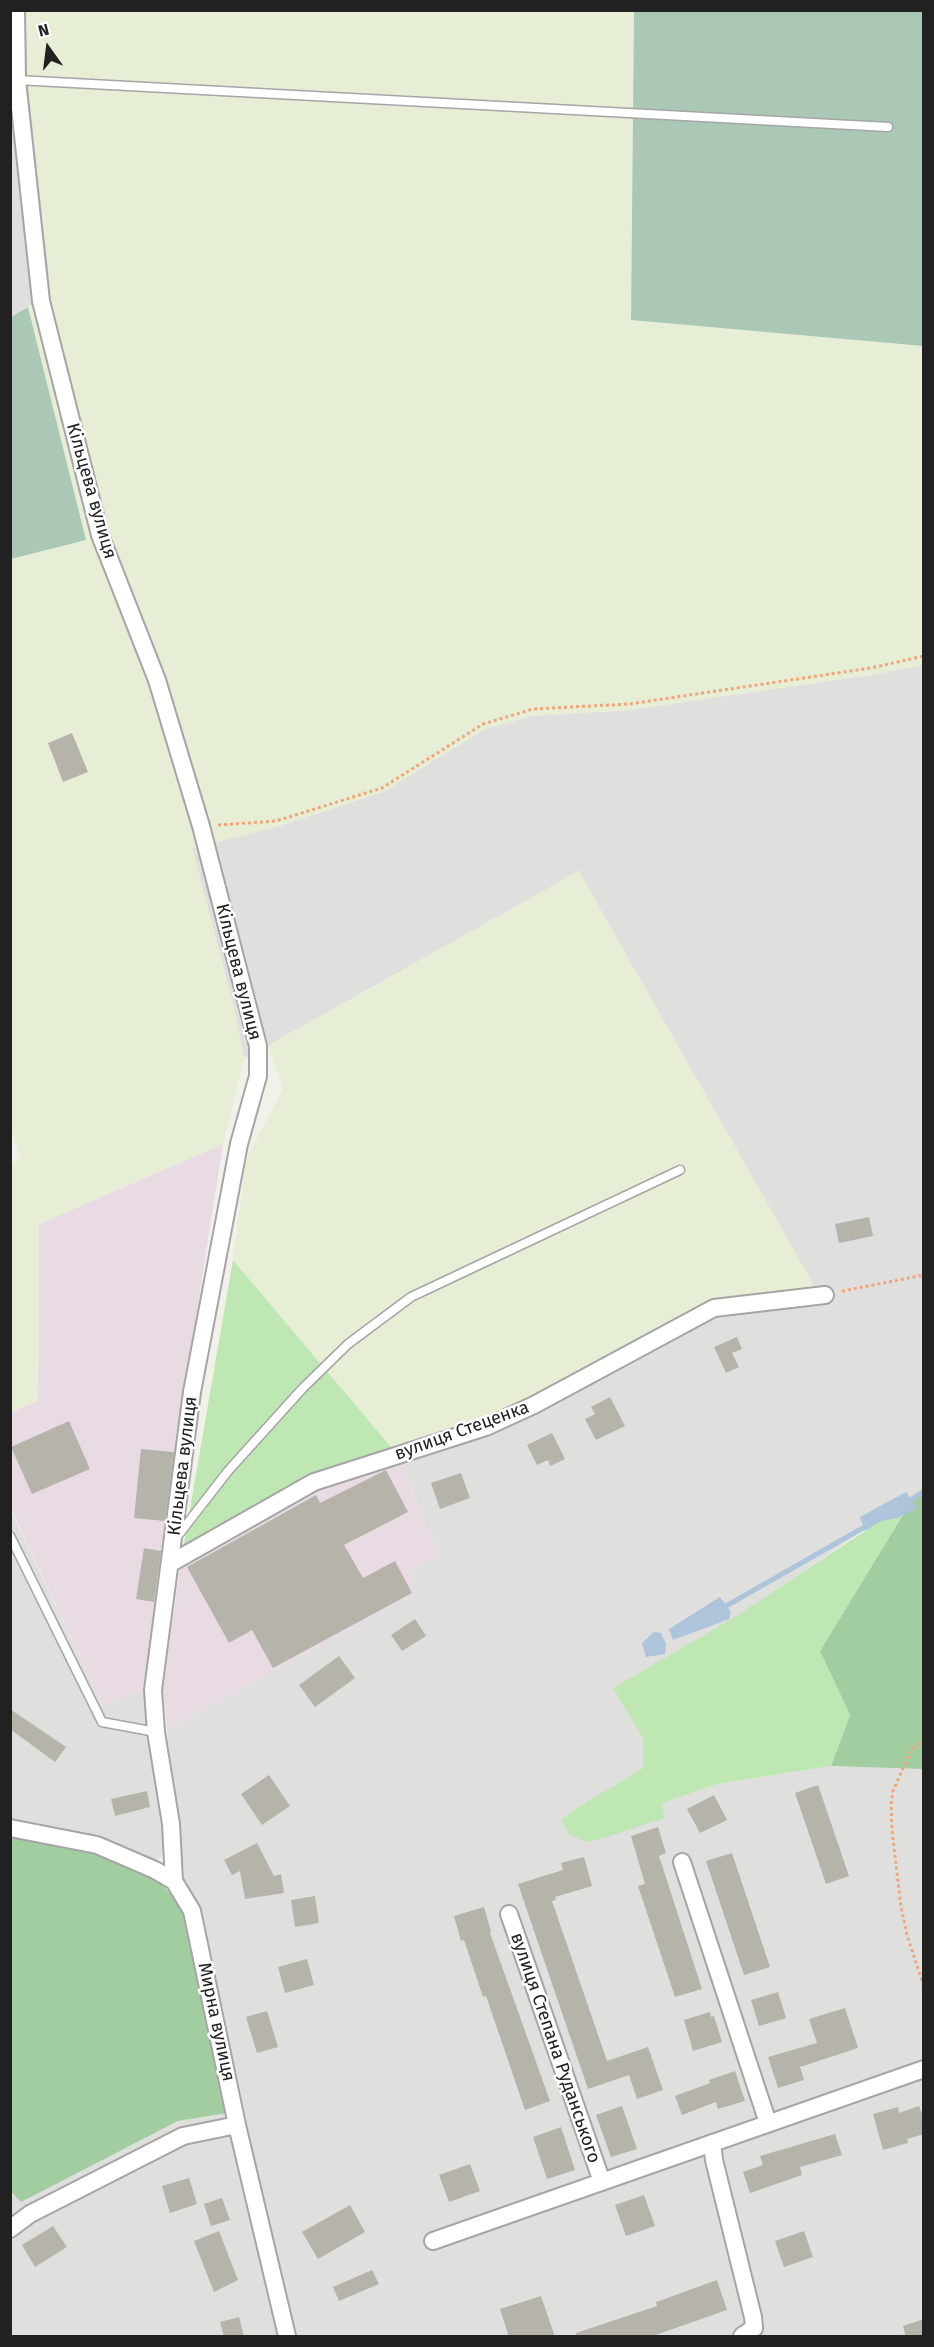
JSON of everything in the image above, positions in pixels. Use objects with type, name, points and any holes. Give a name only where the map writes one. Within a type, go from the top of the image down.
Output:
[{"type":"street","name":"Кільцева вулиця","points":[[16,10],[14,80],[41,301],[100,535],[158,680],[201,826],[258,1046],[258,1076],[239,1144],[192,1392],[153,1690],[156,1732],[171,1824],[174,1881]]},
{"type":"street","name":"вулиця Стеценка","points":[[171,1563],[314,1482],[495,1423],[534,1405],[714,1308],[825,1295]]},
{"type":"street","points":[[10,1828],[97,1845],[174,1881]]},
{"type":"street","points":[[682,1862],[768,2122]]},
{"type":"street","name":"Мирна вулиця","points":[[174,1881],[192,1911],[237,2125],[287,2337]]},
{"type":"street","name":"вулиця Степана Руданського","points":[[509,1914],[602,2182]]},
{"type":"street","name":"вулиця Степана Руданського","points":[[433,2241],[924,2069]]},
{"type":"street","points":[[10,2229],[30,2214],[183,2136],[237,2125]]},
{"type":"street","points":[[712,2143],[753,2334]]},
{"type":"lane","points":[[14,80],[888,127]]},
{"type":"lane","points":[[174,1541],[228,1471],[302,1389],[348,1344],[411,1297],[680,1170]]},
{"type":"lane","points":[[10,1536],[102,1722],[156,1732]]},
{"type":"path","points":[[201,826],[276,821],[382,788],[483,724],[532,709],[629,704],[871,668],[924,656]]},
{"type":"path","points":[[825,1295],[924,1275]]},
{"type":"path","points":[[924,1739],[911,1750],[893,1791],[891,1804],[901,1907],[907,1935],[924,1987]]},
{"type":"shaded area","points":[[10,11],[26,11],[28,83],[51,293],[11,317]]},
{"type":"shaded area","points":[[923,665],[923,1490],[730,1621],[613,1688],[643,1739],[643,1768],[581,1805],[561,1821],[663,1811],[662,1803],[718,1784],[831,1766],[923,1769],[923,2336],[293,2336],[242,2108],[182,1880],[167,1730],[415,1594],[408,1571],[438,1557],[402,1460],[579,871],[244,1059],[233,1004],[192,848],[276,827],[383,792],[485,729],[532,716],[629,710],[870,675]]},
{"type":"shaded area","points":[[223,1144],[184,1393],[144,1691],[102,1704],[11,1509],[10,1412],[38,1401],[39,1224]]},
{"type":"shaded area","points":[[402,1460],[438,1557],[408,1571],[416,1594],[167,1730],[163,1689],[181,1561],[316,1486]]},
{"type":"shaded area","points":[[10,1509],[102,1704],[144,1691],[147,1733],[165,1824],[166,1853],[156,1861],[98,1838],[11,1820]]},
{"type":"shaded area","points":[[228,2113],[282,2336],[11,2336],[10,2192],[21,2201],[178,2121]]},
{"type":"green space","points":[[26,11],[634,11],[631,320],[923,346],[923,665],[870,675],[629,710],[532,716],[485,729],[383,792],[276,827],[192,848],[233,1004],[244,1059],[223,1144],[39,1224],[38,1401],[11,1412],[10,1163],[22,1159],[10,1125],[11,559],[86,540],[28,307],[51,293],[28,83]]},
{"type":"green space","points":[[634,11],[923,11],[923,346],[631,320]]},
{"type":"green space","points":[[28,307],[86,540],[11,559],[11,317]]},
{"type":"green space","points":[[579,871],[824,1303],[715,1313],[402,1460],[233,1260],[246,1160],[283,1089],[268,1046]]},
{"type":"green space","points":[[233,1260],[402,1460],[316,1486],[181,1561]]},
{"type":"green space","points":[[923,1490],[923,1769],[831,1766],[850,1715],[820,1651],[912,1500]]},
{"type":"green space","points":[[912,1500],[820,1651],[850,1715],[831,1766],[718,1784],[662,1803],[664,1818],[587,1842],[569,1834],[561,1820],[581,1805],[643,1768],[643,1739],[613,1688],[730,1620]]},
{"type":"green space","points":[[11,1836],[96,1853],[154,1877],[177,1900],[186,1915],[228,2113],[178,2121],[21,2202],[11,2192]]},
{"type":"water","points":[[906,1492],[917,1508],[897,1518],[881,1521],[865,1531],[860,1517]]},
{"type":"water","points":[[720,1597],[731,1612],[729,1619],[673,1640],[669,1629]]},
{"type":"water","points":[[654,1632],[661,1633],[666,1644],[665,1654],[646,1657],[642,1643]]},
{"type":"building","points":[[72,733],[88,772],[63,782],[48,743]]},
{"type":"building","points":[[869,1217],[873,1236],[839,1243],[835,1224]]},
{"type":"building","points":[[737,1337],[742,1349],[732,1353],[739,1367],[726,1373],[714,1347]]},
{"type":"building","points":[[610,1397],[625,1426],[596,1440],[585,1419],[595,1414],[591,1407]]},
{"type":"building","points":[[69,1421],[90,1469],[32,1494],[11,1447]]},
{"type":"building","points":[[552,1433],[565,1459],[550,1466],[548,1460],[537,1465],[527,1445]]},
{"type":"building","points":[[141,1449],[174,1452],[165,1521],[134,1518]]},
{"type":"building","points":[[386,1470],[408,1512],[344,1545],[363,1578],[395,1561],[412,1593],[273,1668],[252,1630],[229,1643],[187,1567],[316,1495],[320,1503]]},
{"type":"building","points":[[461,1473],[470,1498],[440,1509],[431,1483]]},
{"type":"building","points":[[144,1548],[161,1551],[154,1602],[136,1599]]},
{"type":"building","points":[[415,1619],[426,1636],[402,1651],[391,1635]]},
{"type":"building","points":[[339,1656],[355,1678],[315,1707],[299,1685]]},
{"type":"building","points":[[10,1709],[66,1747],[55,1762],[10,1729]]},
{"type":"building","points":[[269,1775],[290,1806],[262,1825],[241,1794]]},
{"type":"building","points":[[818,1785],[849,1876],[826,1884],[795,1793]]},
{"type":"building","points":[[147,1791],[150,1807],[115,1816],[111,1799]]},
{"type":"building","points":[[714,1795],[727,1820],[700,1833],[687,1809]]},
{"type":"building","points":[[658,1827],[666,1853],[659,1856],[702,1989],[675,1997],[638,1886],[645,1884],[631,1836]]},
{"type":"building","points":[[257,1843],[274,1876],[281,1874],[284,1893],[245,1899],[240,1871],[232,1875],[224,1860]]},
{"type":"building","points":[[732,1853],[770,1967],[744,1975],[706,1861]]},
{"type":"building","points":[[584,1857],[592,1886],[555,1897],[556,1900],[552,1901],[607,2061],[648,2047],[663,2090],[637,2099],[629,2075],[588,2089],[518,1884],[563,1870],[561,1863]]},
{"type":"building","points":[[315,1896],[319,1923],[295,1927],[291,1900]]},
{"type":"building","points":[[484,1907],[490,1933],[550,2101],[525,2110],[486,1996],[483,1997],[464,1940],[461,1941],[454,1916]]},
{"type":"building","points":[[307,1959],[314,1985],[285,1993],[278,1967]]},
{"type":"building","points":[[778,1992],[786,2018],[759,2026],[751,2000]]},
{"type":"building","points":[[845,2008],[858,2048],[800,2067],[804,2080],[778,2088],[768,2057],[817,2043],[809,2019]]},
{"type":"building","points":[[267,2011],[278,2047],[257,2053],[246,2017]]},
{"type":"building","points":[[710,2012],[711,2017],[714,2016],[722,2042],[693,2051],[684,2020]]},
{"type":"building","points":[[735,2071],[745,2101],[718,2109],[716,2102],[682,2115],[675,2096]]},
{"type":"building","points":[[622,2106],[637,2149],[611,2157],[596,2115]]},
{"type":"building","points":[[919,2106],[924,2119],[924,2134],[907,2139],[908,2143],[883,2150],[873,2114],[898,2107],[899,2113]]},
{"type":"building","points":[[561,2127],[575,2170],[547,2179],[533,2137]]},
{"type":"building","points":[[835,2134],[842,2155],[800,2167],[802,2175],[750,2193],[743,2172],[763,2165],[760,2156]]},
{"type":"building","points":[[470,2164],[480,2191],[449,2202],[439,2175]]},
{"type":"building","points":[[189,2178],[197,2204],[170,2213],[162,2186]]},
{"type":"building","points":[[644,2195],[655,2226],[626,2236],[615,2205]]},
{"type":"building","points":[[222,2198],[230,2220],[211,2226],[204,2204]]},
{"type":"building","points":[[350,2205],[365,2232],[318,2259],[302,2232]]},
{"type":"building","points":[[53,2226],[67,2247],[35,2267],[22,2245]]},
{"type":"building","points":[[219,2231],[238,2280],[214,2292],[194,2241]]},
{"type":"building","points":[[804,2231],[813,2257],[784,2267],[775,2241]]},
{"type":"building","points":[[372,2270],[379,2284],[339,2301],[333,2287]]},
{"type":"building","points":[[717,2280],[727,2310],[650,2337],[576,2337],[576,2333],[657,2306],[656,2302]]},
{"type":"building","points":[[541,2296],[555,2337],[509,2337],[500,2309]]},
{"type":"building","points":[[239,2317],[244,2337],[224,2337],[220,2322]]},
{"type":"building","points":[[924,2319],[924,2337],[906,2337],[903,2326]]},
{"type":"waterway","points":[[907,1502],[924,1491]]},
{"type":"waterway","points":[[726,1606],[868,1525]]}]
